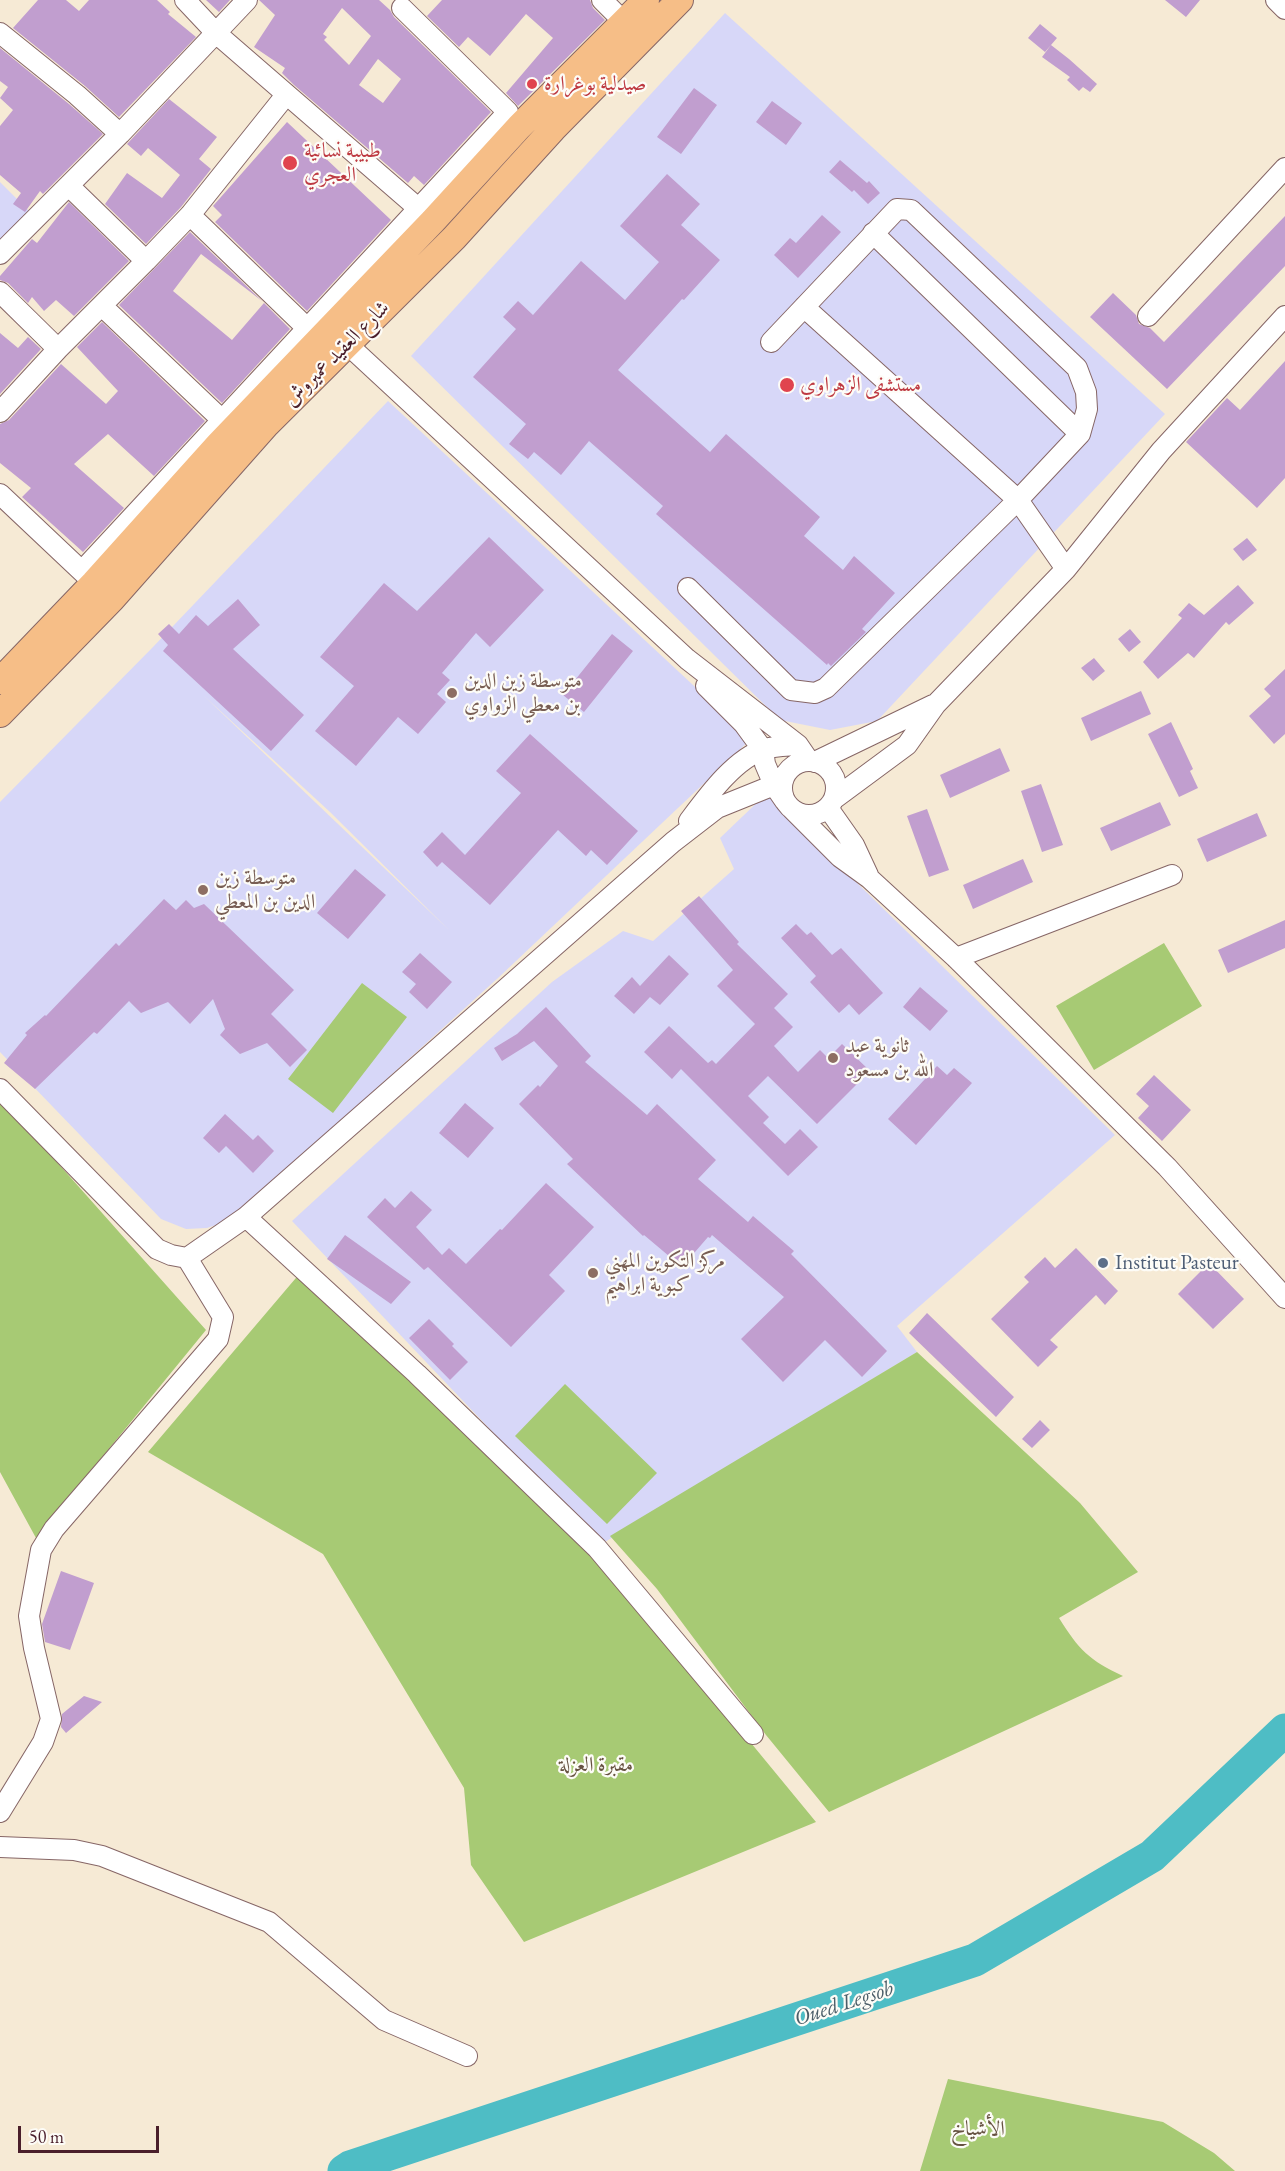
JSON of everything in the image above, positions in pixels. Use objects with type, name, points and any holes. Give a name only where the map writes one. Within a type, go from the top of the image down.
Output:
[{"type":"main road","name":"شارع العقيد عميروش","points":[[0,714],[96,584],[316,332],[514,119],[626,23],[646,0]]},
{"type":"main road","name":"شارع العقيد عميروش","points":[[0,681],[96,584],[267,424],[453,238],[553,129],[680,0]]},
{"type":"street","points":[[185,0],[217,34],[453,238]]},
{"type":"street","points":[[0,254],[120,134],[247,0]]},
{"type":"street","points":[[602,0],[626,23]]},
{"type":"street","points":[[1276,0],[1285,9]]},
{"type":"street","points":[[402,3],[514,119]]},
{"type":"street","points":[[0,33],[77,95],[120,134]]},
{"type":"street","points":[[0,412],[58,349],[190,215],[286,95]]},
{"type":"street","points":[[1148,316],[1285,168]]},
{"type":"street","points":[[69,186],[146,261]]},
{"type":"street","points":[[688,588],[791,690],[815,693],[826,688],[1018,500],[1080,434],[1087,409],[1086,392],[1077,368],[910,210],[897,209],[771,342]]},
{"type":"street","points":[[190,215],[316,332],[347,344],[687,659],[807,756],[829,769],[836,791],[831,804]]},
{"type":"street","points":[[873,233],[1080,434]]},
{"type":"street","points":[[0,292],[58,349]]},
{"type":"street","points":[[102,306],[222,419]]},
{"type":"street","points":[[804,307],[1018,500],[1066,569]]},
{"type":"street","points":[[936,704],[807,756],[791,768],[782,783],[788,805],[798,813],[814,815],[907,745],[936,704],[1066,569],[1161,451],[1285,316]]},
{"type":"street","points":[[0,494],[96,584],[222,419],[316,332]]},
{"type":"street","points":[[687,659],[708,687],[744,724],[763,750],[765,764],[774,785],[788,805],[840,857],[869,878],[956,958],[1167,1167],[1285,1298]]},
{"type":"street","points":[[673,842],[710,793],[747,758],[763,750],[807,756]]},
{"type":"street","points":[[0,1089],[157,1249],[187,1258],[246,1217],[673,842],[717,808],[774,785]]},
{"type":"street","points":[[831,804],[869,878]]},
{"type":"street","points":[[956,958],[1172,875]]},
{"type":"street","points":[[246,1217],[417,1374],[597,1548],[753,1734]]},
{"type":"street","points":[[0,1812],[43,1743],[51,1719],[29,1616],[41,1550],[54,1529],[218,1339],[223,1317],[187,1258]]},
{"type":"street","points":[[0,1847],[74,1850],[102,1856],[269,1922],[384,2020],[467,2056]]},
{"type":"shaded area","name":"مستشفى الزهراوي","points":[[725,13],[1165,414],[877,721],[830,730],[780,720],[411,356]]},
{"type":"shaded area","points":[[0,182],[31,213],[0,243]]},
{"type":"shaded area","points":[[388,401],[751,739],[498,978],[250,1203],[228,1221],[207,1228],[186,1229],[161,1219],[0,1052],[0,802],[153,647]],"holes":[[[203,695],[330,812],[450,931]]]},
{"type":"shaded area","points":[[766,794],[1115,1135],[897,1326],[917,1352],[600,1545],[292,1221],[552,982],[623,931],[653,941],[734,869],[720,838]]},
{"type":"green space","points":[[1164,943],[1202,1006],[1094,1070],[1056,1006]]},
{"type":"green space","points":[[362,983],[407,1017],[333,1113],[288,1079]]},
{"type":"green space","points":[[0,1098],[206,1330],[36,1538],[0,1472]]},
{"type":"green space","name":"مقبرة العزلة","points":[[301,1272],[585,1548],[672,1647],[816,1822],[524,1942],[471,1865],[464,1788],[323,1554],[148,1452]]},
{"type":"green space","points":[[917,1352],[1080,1503],[1138,1572],[1059,1618],[1086,1653],[1101,1665],[1123,1676],[829,1812],[766,1735],[657,1589],[610,1536]]},
{"type":"green space","points":[[565,1384],[657,1473],[607,1524],[515,1436]]},
{"type":"green space","name":"الأشياخ","points":[[948,2079],[1163,2122],[1214,2153],[1235,2171],[920,2171]]},
{"type":"building","points":[[38,0],[66,0],[79,11],[89,0],[157,0],[170,12],[168,14],[196,37],[119,117],[85,86],[13,28]]},
{"type":"building","points":[[206,0],[230,0],[219,12]]},
{"type":"building","points":[[259,0],[379,0],[491,112],[424,185],[414,176],[408,183],[294,85],[282,73],[285,68],[254,47],[275,15]],"holes":[[[342,8],[371,36],[349,65],[324,40],[327,37],[323,34]],[[378,59],[401,79],[383,103],[359,85]]]},
{"type":"building","points":[[442,0],[590,0],[593,8],[605,20],[518,106],[506,93],[553,38],[526,14],[490,56],[468,37],[459,47],[427,16]]},
{"type":"building","points":[[1165,0],[1200,0],[1186,17]]},
{"type":"building","points":[[1040,24],[1057,38],[1045,52],[1028,38]]},
{"type":"building","points":[[1051,45],[1097,84],[1090,92],[1083,87],[1079,91],[1067,80],[1070,77],[1042,57]]},
{"type":"building","points":[[0,48],[103,134],[43,194],[40,191],[25,212],[13,204],[21,193],[0,175],[0,126],[13,110],[0,98],[8,87],[0,81]]},
{"type":"building","points":[[694,88],[717,105],[681,154],[657,137]]},
{"type":"building","points":[[169,99],[217,137],[199,159],[211,169],[181,207],[146,244],[105,204],[127,173],[162,198],[180,175],[148,148],[141,156],[127,144]]},
{"type":"building","points":[[772,101],[802,123],[786,145],[756,122]]},
{"type":"building","name":"طبيبة نسائية العجري","points":[[287,122],[391,220],[307,311],[215,222],[222,215],[213,206]]},
{"type":"building","points":[[840,160],[867,183],[869,181],[880,193],[868,204],[854,190],[852,192],[829,172]]},
{"type":"building","points":[[667,174],[700,204],[681,225],[720,260],[618,370],[710,452],[726,434],[820,517],[804,536],[843,570],[854,556],[895,593],[862,629],[866,632],[831,666],[828,663],[827,665],[656,514],[663,506],[589,441],[561,475],[534,452],[528,459],[509,444],[526,424],[473,377],[516,329],[503,317],[518,301],[533,315],[581,261],[625,300],[659,262],[620,226]]},
{"type":"building","points":[[69,202],[129,261],[74,316],[56,300],[44,311],[32,297],[28,303],[8,283],[0,280],[0,276],[32,239],[37,243]]},
{"type":"building","points":[[822,215],[841,232],[798,278],[774,255],[790,238],[796,243]]},
{"type":"building","points":[[1285,216],[1285,266],[1167,389],[1090,317],[1113,293],[1136,315],[1139,324],[1150,328],[1164,342]]},
{"type":"building","points":[[190,232],[262,301],[201,254],[173,291],[232,340],[264,303],[290,329],[222,403],[119,305]]},
{"type":"building","points":[[102,322],[205,421],[154,476],[108,434],[74,464],[124,508],[83,552],[22,497],[31,488],[0,463],[0,424],[9,420],[61,364],[106,404],[118,391],[77,347]]},
{"type":"building","points":[[0,333],[18,348],[28,337],[41,349],[0,394]]},
{"type":"building","points":[[1285,361],[1285,478],[1257,508],[1186,442],[1227,398],[1240,410]]},
{"type":"building","points":[[489,537],[544,590],[490,647],[476,633],[442,673],[450,680],[437,694],[446,702],[418,734],[398,717],[356,766],[315,731],[354,686],[320,657],[384,583],[417,611]]},
{"type":"building","points":[[1247,538],[1257,550],[1243,561],[1233,549]]},
{"type":"building","points":[[1238,585],[1254,603],[1229,625],[1226,622],[1194,658],[1188,653],[1158,679],[1143,662],[1182,618],[1178,615],[1189,603],[1204,615]]},
{"type":"building","points":[[238,599],[260,625],[233,649],[304,715],[271,751],[163,651],[168,645],[158,634],[169,624],[179,634],[196,615],[208,626]]},
{"type":"building","points":[[1130,629],[1141,642],[1129,652],[1118,639]]},
{"type":"building","points":[[612,634],[633,651],[584,712],[563,695]]},
{"type":"building","points":[[1094,658],[1105,671],[1093,681],[1081,668]]},
{"type":"building","points":[[1285,669],[1285,734],[1274,744],[1249,716],[1271,696],[1264,689]]},
{"type":"building","points":[[1141,691],[1151,714],[1091,741],[1081,718]]},
{"type":"building","points":[[1171,722],[1193,769],[1190,771],[1198,788],[1179,797],[1148,734]]},
{"type":"building","points":[[530,734],[638,831],[607,865],[591,850],[586,856],[558,830],[490,905],[442,862],[437,867],[423,852],[442,832],[465,855],[521,793],[496,771]]},
{"type":"building","points":[[1000,748],[1010,771],[950,798],[940,775]]},
{"type":"building","points":[[1041,784],[1063,845],[1042,852],[1021,791]]},
{"type":"building","points":[[1160,802],[1171,825],[1111,851],[1100,828]]},
{"type":"building","points":[[927,809],[949,870],[929,877],[907,816]]},
{"type":"building","points":[[1257,813],[1267,836],[1207,862],[1197,839]]},
{"type":"building","points":[[1023,859],[1033,882],[973,909],[963,885]]},
{"type":"building","points":[[355,869],[386,895],[348,939],[317,913]]},
{"type":"building","points":[[699,896],[739,942],[737,944],[788,994],[774,1008],[793,1027],[774,1046],[798,1072],[820,1050],[828,1058],[842,1044],[870,1071],[817,1124],[768,1076],[748,1096],[769,1117],[763,1123],[785,1144],[800,1129],[818,1147],[788,1176],[681,1069],[672,1079],[644,1052],[669,1026],[708,1063],[712,1060],[716,1064],[755,1024],[717,986],[733,970],[681,911]]},
{"type":"building","points":[[164,899],[176,910],[186,900],[194,908],[204,904],[294,990],[271,1014],[307,1050],[290,1067],[267,1043],[240,1054],[220,1035],[225,1029],[213,999],[190,1024],[168,1002],[141,1013],[129,1001],[97,1034],[94,1032],[35,1089],[4,1063],[27,1035],[25,1033],[46,1016],[116,943],[119,946]]},
{"type":"building","points":[[1285,920],[1285,948],[1228,973],[1218,950]]},
{"type":"building","points":[[796,924],[807,935],[811,932],[832,955],[841,948],[883,993],[859,1015],[849,1004],[839,1013],[810,982],[816,976],[781,938]]},
{"type":"building","points":[[420,953],[452,982],[427,1009],[409,992],[416,984],[402,972]]},
{"type":"building","points":[[669,955],[689,974],[660,1005],[650,997],[634,1014],[614,996],[632,977],[640,986]]},
{"type":"building","points":[[920,987],[948,1011],[930,1031],[903,1007]]},
{"type":"building","points":[[546,1007],[591,1056],[585,1062],[647,1115],[657,1104],[716,1160],[698,1179],[748,1222],[753,1216],[794,1251],[791,1254],[887,1351],[862,1377],[825,1340],[783,1382],[741,1339],[784,1297],[712,1235],[682,1267],[643,1236],[567,1164],[573,1159],[519,1104],[538,1085],[540,1087],[558,1066],[534,1041],[502,1061],[494,1048],[517,1034]]},
{"type":"building","points":[[937,1066],[947,1075],[954,1068],[972,1083],[916,1145],[888,1119]]},
{"type":"building","points":[[1154,1075],[1191,1110],[1162,1141],[1138,1118],[1149,1106],[1136,1094]]},
{"type":"building","points":[[465,1103],[494,1128],[468,1158],[439,1133]]},
{"type":"building","points":[[225,1114],[253,1140],[258,1135],[274,1151],[253,1173],[226,1146],[219,1153],[203,1138]]},
{"type":"building","points":[[546,1183],[594,1227],[549,1275],[565,1291],[511,1347],[428,1267],[424,1270],[367,1217],[385,1198],[395,1208],[411,1191],[432,1210],[416,1227],[442,1255],[449,1248],[466,1264]]},
{"type":"building","points":[[345,1235],[411,1282],[391,1304],[327,1259]]},
{"type":"building","points":[[1076,1248],[1118,1291],[1105,1305],[1096,1295],[1050,1340],[1058,1347],[1038,1367],[991,1319],[1029,1282],[1024,1277],[1045,1257],[1055,1268]]},
{"type":"building","points":[[1209,1263],[1244,1299],[1213,1329],[1178,1294]]},
{"type":"building","points":[[927,1313],[1014,1397],[996,1417],[909,1333]]},
{"type":"building","points":[[429,1319],[468,1362],[450,1380],[409,1338]]},
{"type":"building","points":[[1040,1420],[1050,1430],[1032,1448],[1022,1439]]},
{"type":"building","points":[[61,1571],[94,1583],[70,1650],[45,1642],[42,1624]]},
{"type":"building","points":[[84,1696],[102,1702],[66,1733],[61,1727],[62,1714]]},
{"type":"waterway","name":"Oued Legsob","points":[[344,2171],[350,2167],[975,1960],[1152,1856],[1285,1730]]},
{"type":"place","name":"صيدلية بوغرارة","points":[[532,84]]},
{"type":"place","name":"طبيبة نسائية العجري","points":[[290,163]]},
{"type":"place","name":"مستشفى الزهراوي","points":[[787,385]]},
{"type":"place","name":"متوسطة زين الدين بن معطي الزواوي","points":[[452,693]]},
{"type":"place","name":"متوسطة زين الدين بن المعطي","points":[[203,890]]},
{"type":"place","name":"ثانوية عبد الله بن مسعود","points":[[833,1058]]},
{"type":"place","name":"Institut Pasteur","points":[[1103,1263]]},
{"type":"place","name":"مركز التكوين المهني كبوية ابراهيم","points":[[593,1273]]}]
